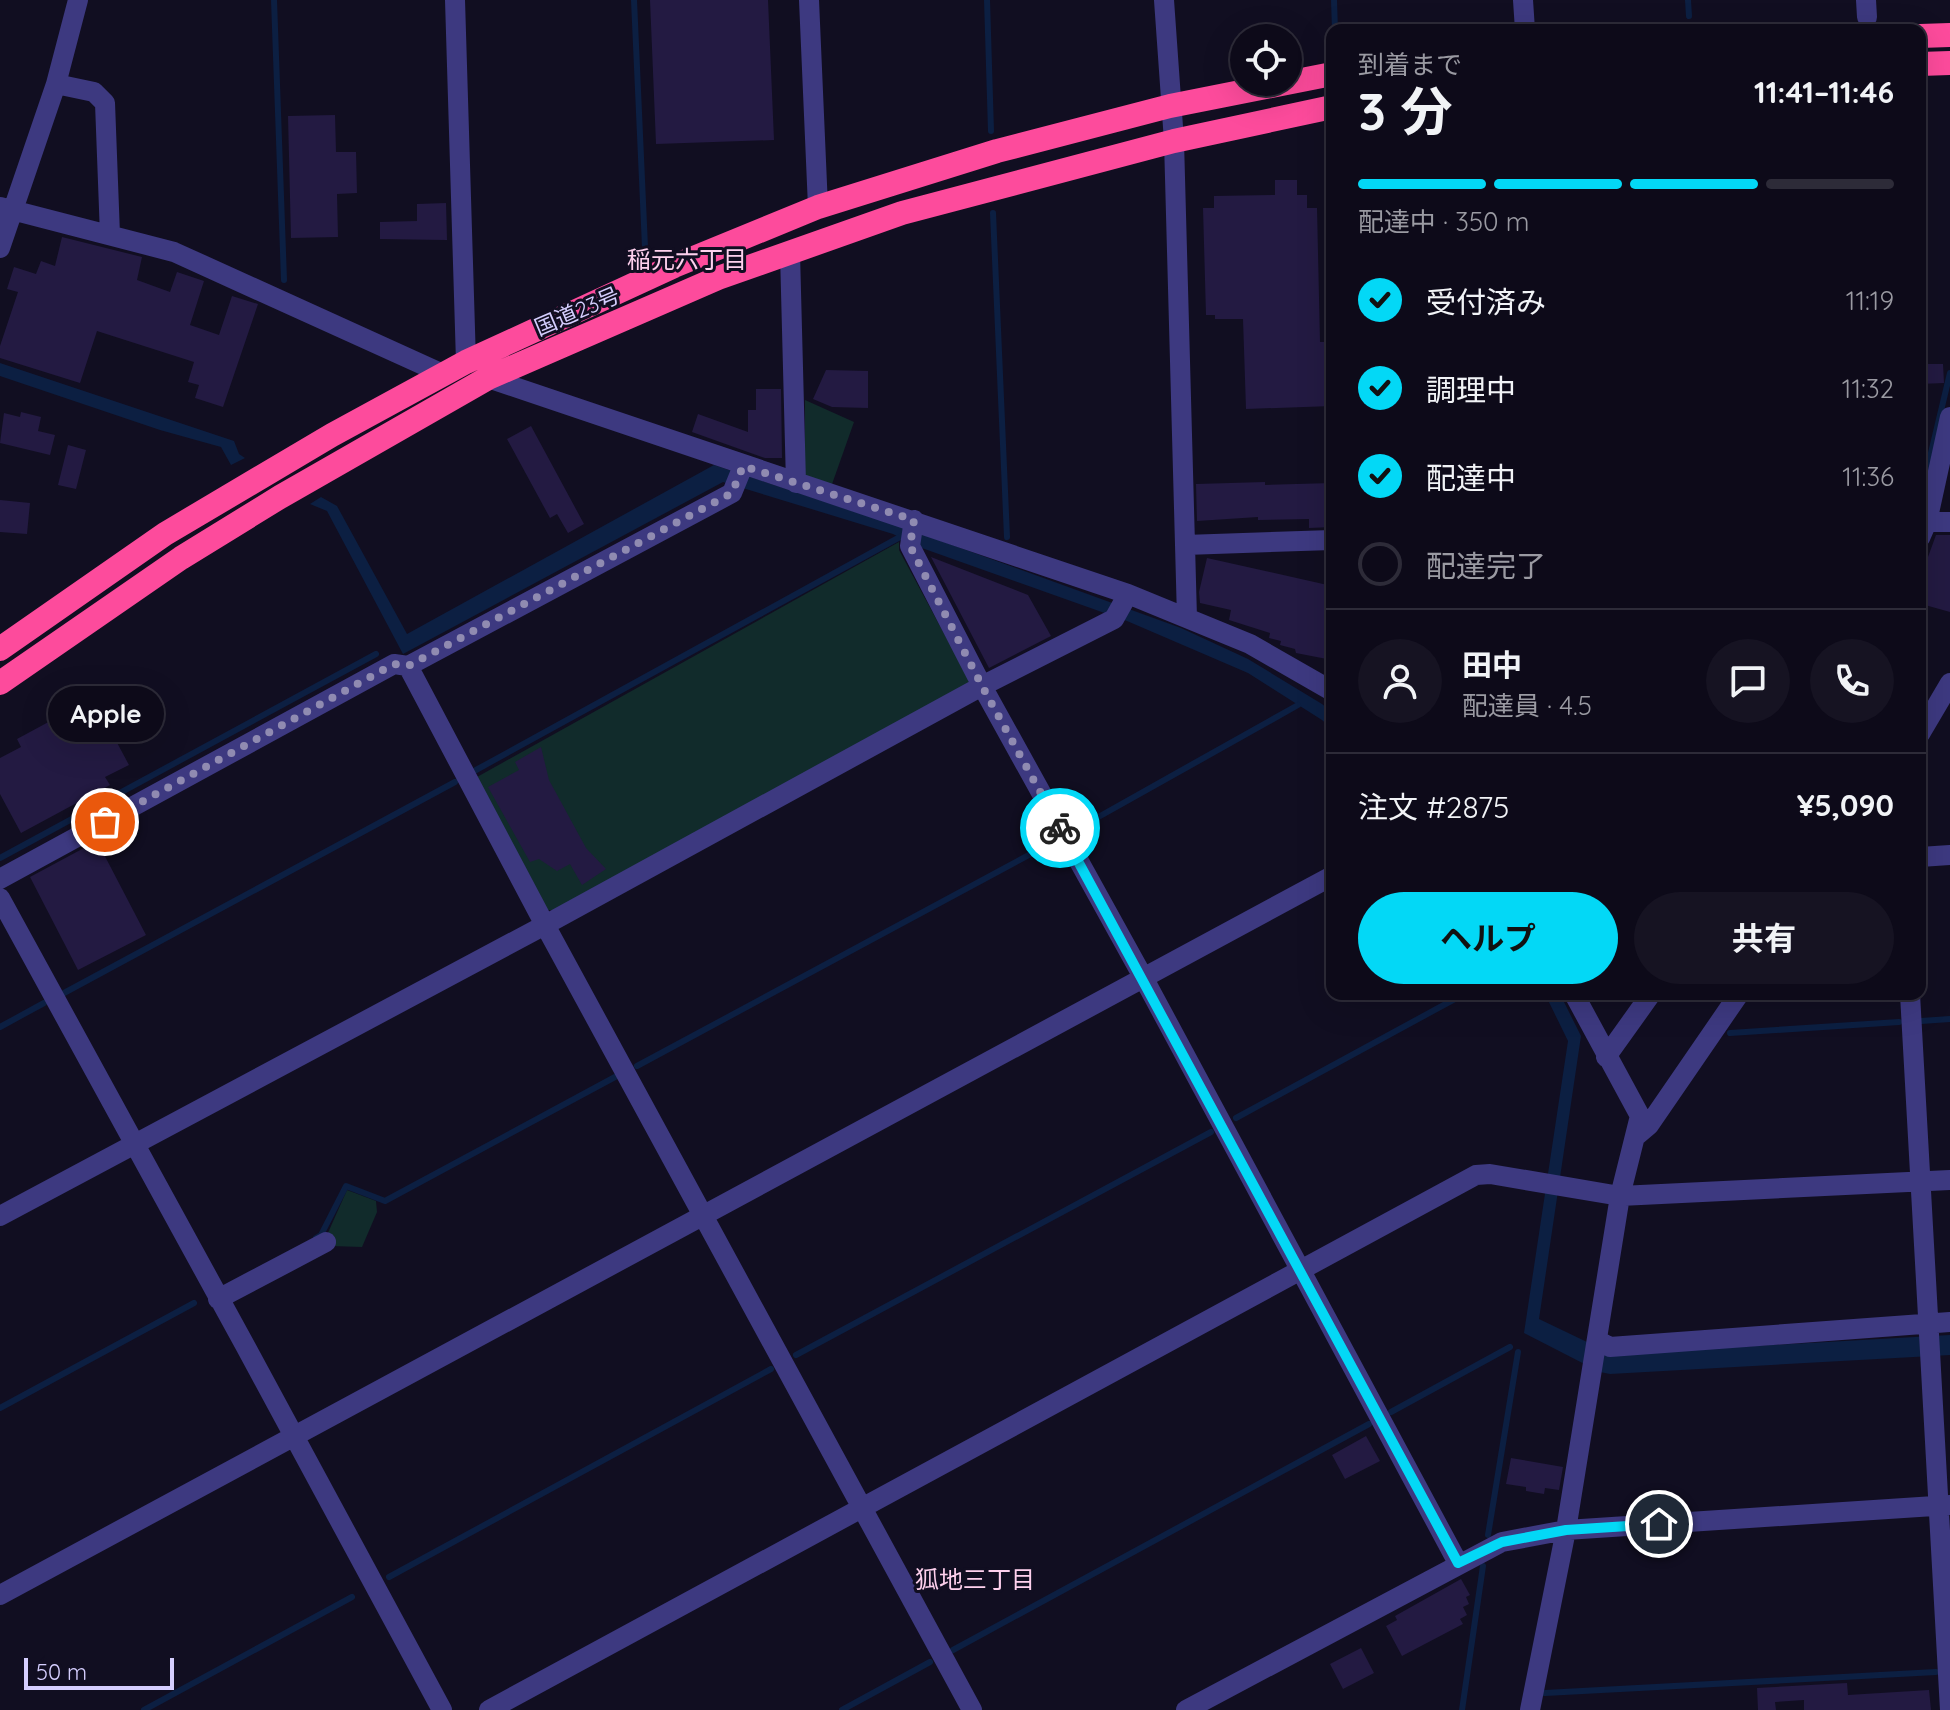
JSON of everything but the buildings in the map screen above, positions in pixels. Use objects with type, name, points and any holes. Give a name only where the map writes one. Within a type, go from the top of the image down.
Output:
[{"type":"highway","points":[[1926,36],[1950,35]]},
{"type":"highway","points":[[1926,64],[1950,63]]},
{"type":"highway","name":"国道23号","points":[[0,649],[165,534],[332,435],[466,362],[674,266],[818,207],[997,151],[1170,106],[1326,75]]},
{"type":"highway","name":"国道23号","points":[[0,683],[194,551],[280,497],[488,378],[718,278],[902,213],[1174,141],[1326,108]]},
{"type":"street","points":[[0,248],[7,209],[56,84],[78,0]]},
{"type":"street","points":[[455,0],[466,362]]},
{"type":"street","points":[[809,0],[818,207]]},
{"type":"street","points":[[1164,0],[1174,141],[1187,618]]},
{"type":"street","points":[[1523,0],[1525,24]]},
{"type":"street","points":[[56,84],[94,92],[105,103],[110,235]]},
{"type":"street","points":[[7,209],[174,252],[443,374]]},
{"type":"street","points":[[790,253],[796,483]]},
{"type":"street","points":[[488,378],[1128,594],[1250,644],[1326,688]]},
{"type":"street","points":[[1926,511],[1950,417]]},
{"type":"street","points":[[0,879],[394,664],[408,666],[732,493],[743,466]]},
{"type":"street","points":[[914,520],[910,546],[982,686],[1143,977],[1458,1563]]},
{"type":"street","points":[[1926,526],[1950,522]]},
{"type":"street","points":[[1185,545],[1326,540]]},
{"type":"street","points":[[0,1216],[545,925],[982,686],[1114,619],[1128,594]]},
{"type":"street","points":[[408,666],[545,925],[972,1710]]},
{"type":"street","points":[[1926,724],[1950,683]]},
{"type":"street","points":[[1926,857],[1950,855]]},
{"type":"street","points":[[0,1595],[1326,879]]},
{"type":"street","points":[[0,898],[442,1710]]},
{"type":"street","points":[[1530,1710],[1566,1530],[1620,1196],[1640,1116],[1577,1000]]},
{"type":"street","points":[[1606,1057],[1647,1000]]},
{"type":"street","points":[[1634,1138],[1649,1125],[1735,1000]]},
{"type":"street","points":[[1910,1000],[1929,1359],[1944,1505],[1950,1710]]},
{"type":"street","points":[[489,1710],[1476,1175],[1490,1174],[1620,1196],[1950,1180]]},
{"type":"street","points":[[218,1299],[326,1242]]},
{"type":"street","points":[[1597,1340],[1610,1347],[1950,1322]]},
{"type":"street","points":[[1186,1710],[1502,1542],[1566,1530],[1944,1505]]},
{"type":"green space","points":[[805,400],[854,422],[831,487],[805,477]]},
{"type":"green space","points":[[899,542],[899,550],[969,680],[967,689],[555,910],[547,910],[477,777]]},
{"type":"green space","points":[[347,1190],[376,1201],[377,1212],[362,1247],[331,1246],[327,1235]]},
{"type":"water","points":[[0,363],[234,441],[239,454],[245,458],[231,465],[221,447],[160,430],[0,376]]},
{"type":"water","points":[[714,465],[922,534],[1181,628],[1248,659],[1322,704],[1326,707],[1326,724],[1248,673],[1127,621],[919,547],[893,534],[723,482],[403,654],[327,511],[310,504],[321,497],[337,506],[407,634]]},
{"type":"water","points":[[1548,1000],[1563,1000],[1581,1036],[1539,1319],[1612,1354],[1950,1335],[1950,1355],[1610,1374],[1600,1372],[1524,1333],[1568,1041]]},
{"type":"waterway","points":[[274,0],[284,280]]},
{"type":"waterway","points":[[634,0],[645,247]]},
{"type":"waterway","points":[[987,0],[991,131]]},
{"type":"waterway","points":[[1334,0],[1335,24]]},
{"type":"waterway","points":[[1688,0],[1689,16]]},
{"type":"waterway","points":[[993,213],[1007,537]]},
{"type":"waterway","points":[[1926,474],[1950,373]]},
{"type":"waterway","points":[[476,770],[900,537]]},
{"type":"waterway","points":[[0,858],[376,654]]},
{"type":"waterway","points":[[1077,829],[1298,705]]},
{"type":"waterway","points":[[64,993],[455,782]]},
{"type":"waterway","points":[[637,1066],[1053,842]]},
{"type":"waterway","points":[[1236,1118],[1453,1000]]},
{"type":"waterway","points":[[0,1027],[44,1003]]},
{"type":"waterway","points":[[1921,1021],[1950,1019]]},
{"type":"waterway","points":[[1730,1033],[1899,1022]]},
{"type":"waterway","points":[[316,1238],[321,1235],[346,1186],[385,1201],[615,1077]]},
{"type":"waterway","points":[[796,1355],[1211,1132]]},
{"type":"waterway","points":[[0,1408],[194,1303]]},
{"type":"waterway","points":[[1391,1412],[1510,1347]]},
{"type":"waterway","points":[[1488,1535],[1518,1352]]},
{"type":"waterway","points":[[389,1577],[771,1369]]},
{"type":"waterway","points":[[953,1650],[1369,1424]]},
{"type":"waterway","points":[[1462,1710],[1483,1566]]},
{"type":"waterway","points":[[144,1710],[352,1597]]},
{"type":"waterway","points":[[842,1710],[930,1662]]},
{"type":"waterway","points":[[1545,1693],[1936,1672]]},
{"type":"way so far","points":[[105,822],[394,664],[408,666],[732,493],[743,466],[914,520],[910,546],[1060,828]]},
{"type":"place","name":"Apple","points":[[105,822]]},
{"type":"district","name":"稲元六丁目","points":[[687,259]]},
{"type":"district","name":"狐地三丁目","points":[[975,1579]]},
{"type":"route","points":[[1060,828],[1458,1563],[1502,1542],[1566,1530],[1659,1524]]}]
